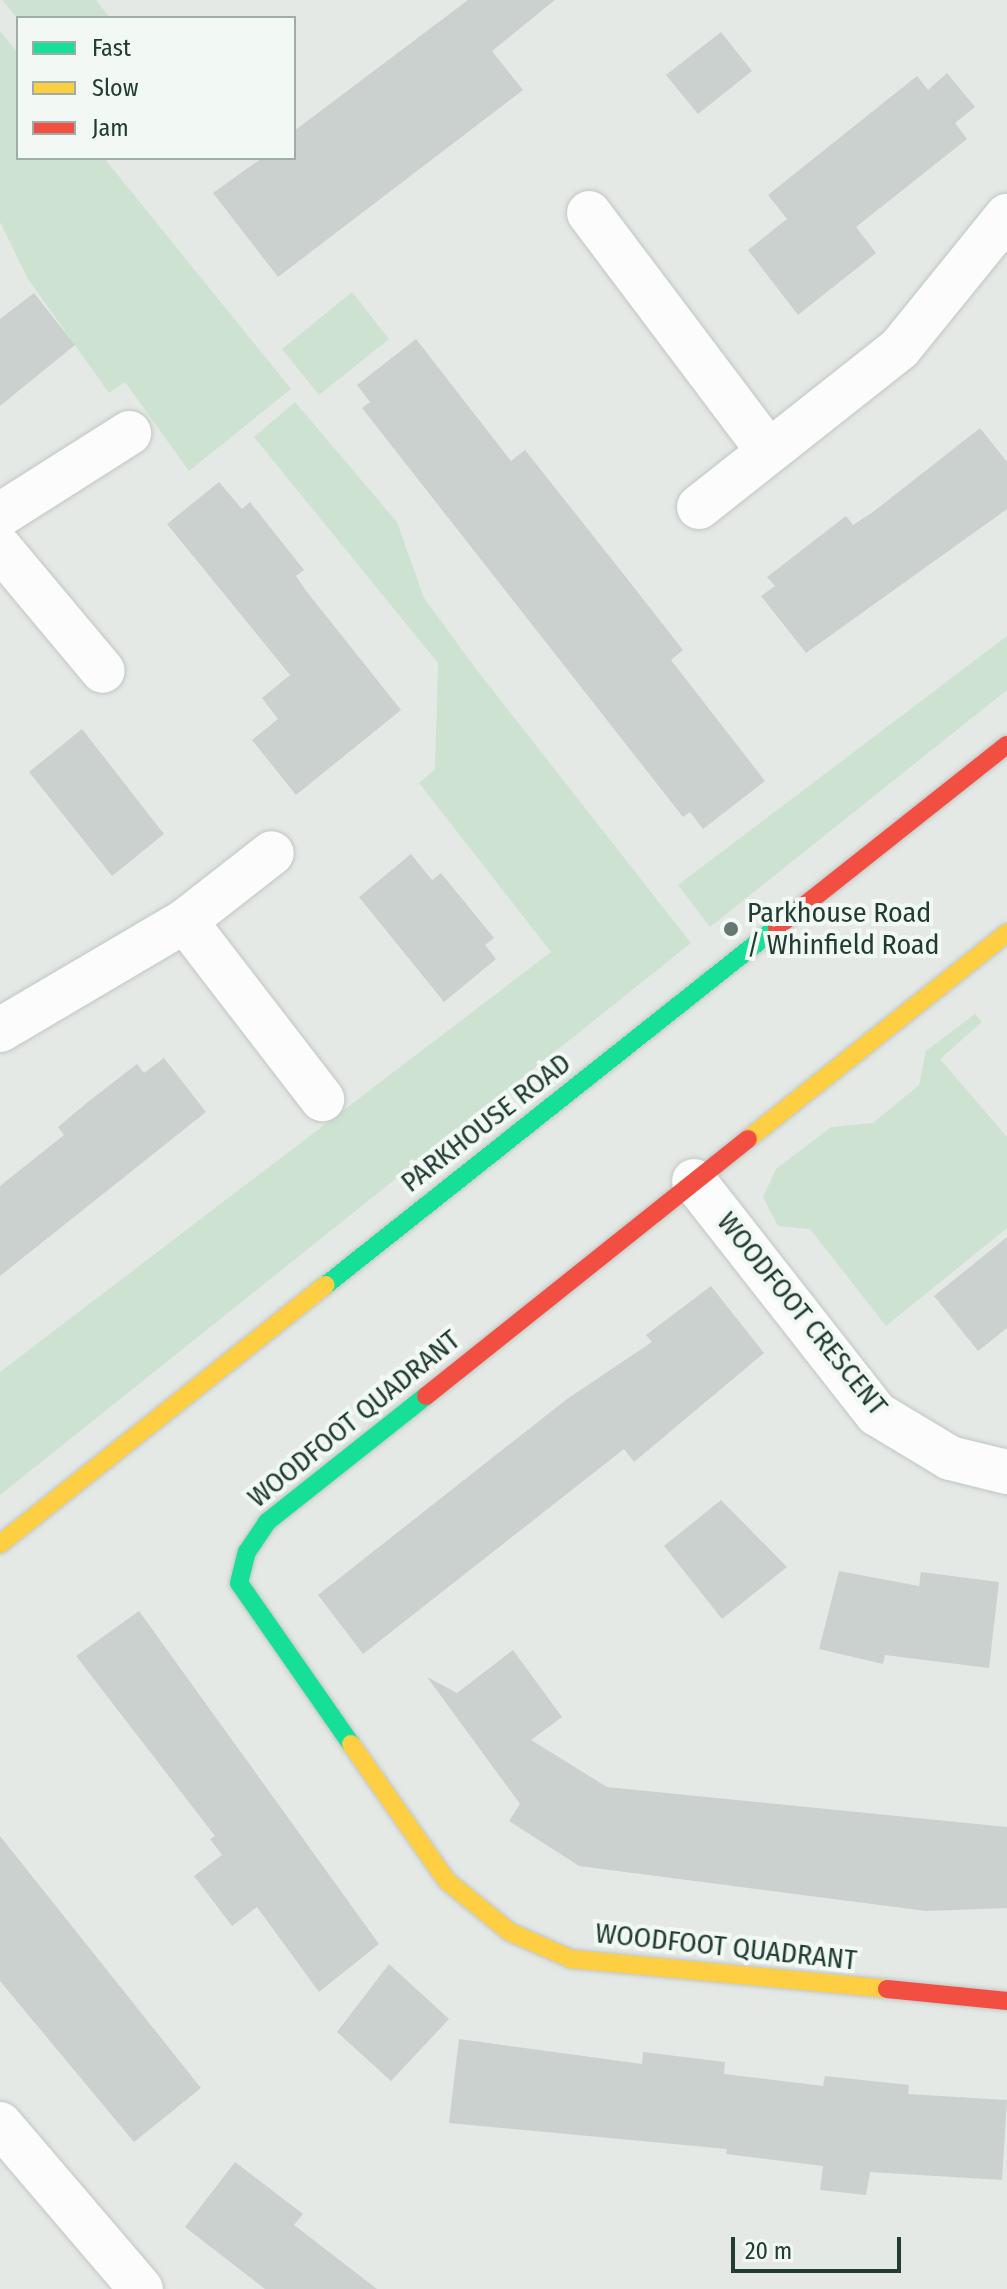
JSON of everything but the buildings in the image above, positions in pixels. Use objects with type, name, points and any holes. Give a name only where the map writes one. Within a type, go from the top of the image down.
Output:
[{"type":"street","points":[[589,213],[767,449]]},
{"type":"street","points":[[699,507],[767,449],[900,348],[1007,216]]},
{"type":"street","points":[[0,515],[129,433]]},
{"type":"street","points":[[0,548],[103,671]]},
{"type":"street","name":"PARKHOUSE ROAD","points":[[0,1544],[1007,745]]},
{"type":"street","points":[[0,1030],[185,921],[272,853]]},
{"type":"street","points":[[185,921],[322,1099]]},
{"type":"street","name":"WOODFOOT QUADRANT","points":[[1007,933],[267,1522],[247,1552],[239,1583],[447,1881],[510,1932],[571,1959],[1007,2001]]},
{"type":"street","name":"WOODFOOT CRESCENT","points":[[694,1181],[877,1414],[950,1458],[1007,1472]]},
{"type":"street","points":[[0,2124],[141,2289]]},
{"type":"green space","points":[[2,0],[96,0],[108,16],[16,16]]},
{"type":"green space","points":[[0,31],[16,51],[16,160],[106,160],[291,389],[189,471],[125,382],[109,393],[28,279],[0,222]]},
{"type":"green space","points":[[352,292],[389,339],[319,395],[282,349]]},
{"type":"green space","points":[[295,402],[397,522],[424,598],[691,943],[0,1495],[0,1372],[551,952],[419,783],[435,769],[438,663],[254,437]]},
{"type":"green space","points":[[1007,636],[1007,690],[710,927],[678,885]]},
{"type":"green space","points":[[975,1014],[982,1022],[940,1059],[1007,1137],[1007,1228],[886,1326],[810,1229],[778,1226],[763,1197],[776,1169],[831,1127],[873,1123],[919,1085],[926,1051]]},
{"type":"traffic: fast","points":[[326,1285],[777,927]]},
{"type":"traffic: fast","points":[[351,1744],[239,1583],[247,1552],[267,1522],[426,1396]]},
{"type":"traffic: slow","points":[[748,1139],[1007,933]]},
{"type":"traffic: slow","points":[[0,1544],[326,1285]]},
{"type":"traffic: slow","points":[[351,1744],[447,1881],[510,1932],[571,1959],[887,1989]]},
{"type":"traffic: jam","points":[[777,927],[1007,745]]},
{"type":"traffic: jam","points":[[426,1396],[748,1139]]},
{"type":"traffic: jam","points":[[887,1989],[1007,2001]]},
{"type":"place","name":"Parkhouse Road / Whinfield Road","points":[[731,929]]}]
